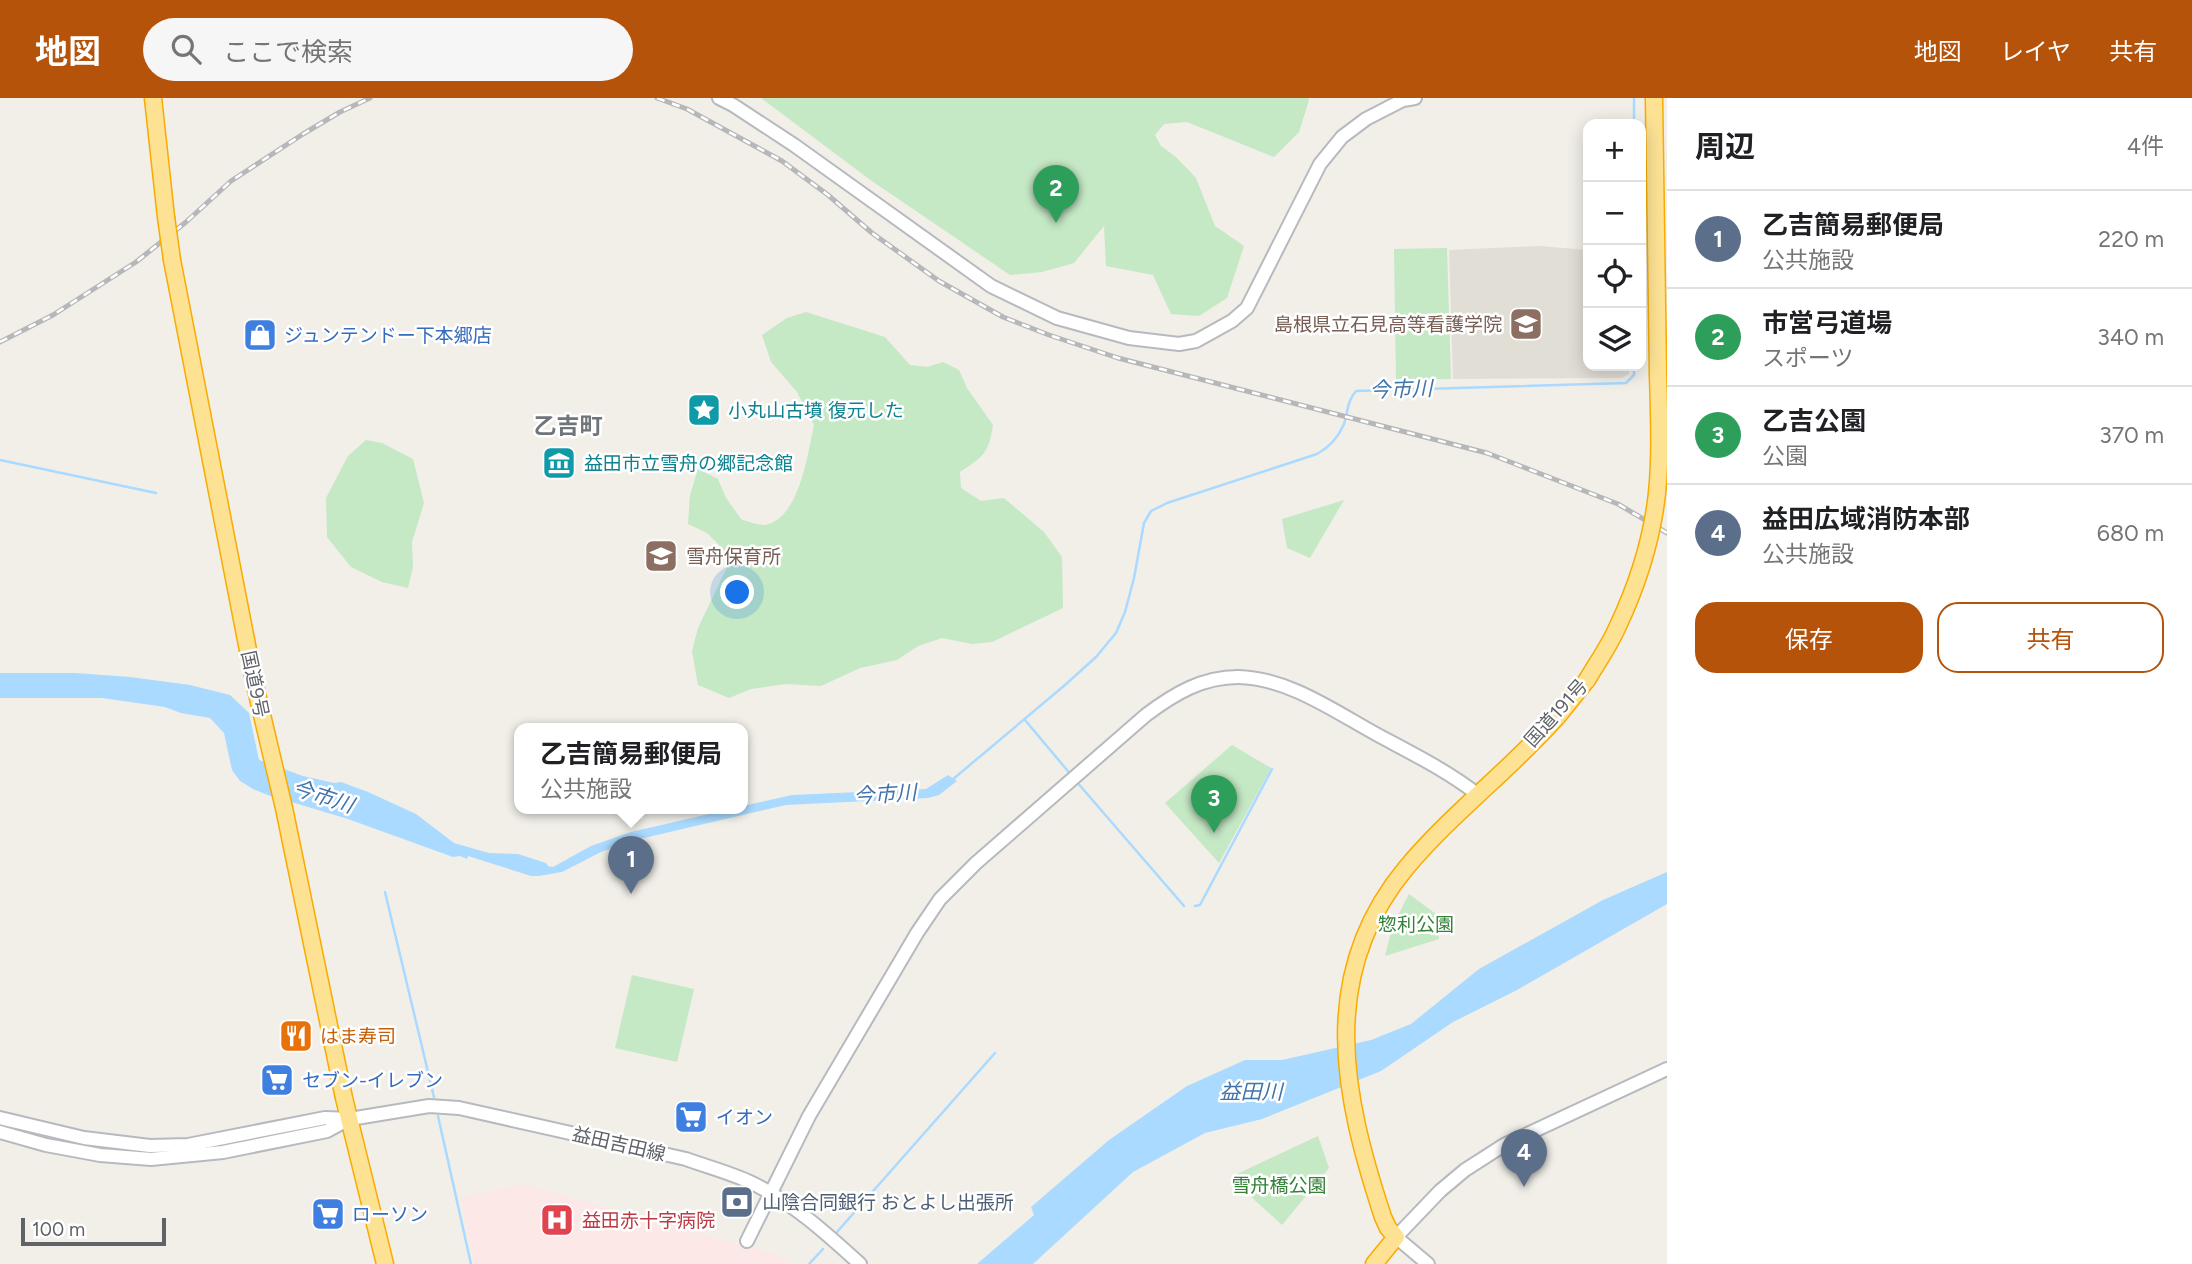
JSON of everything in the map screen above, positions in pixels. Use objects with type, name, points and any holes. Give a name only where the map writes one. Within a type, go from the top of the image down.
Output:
[{"type":"highway","name":"国道9号","points":[[153,98],[172,260],[236,592],[349,1119],[385,1264]]},
{"type":"highway","name":"国道191号","points":[[1396,1237],[1382,1217],[1354,1118],[1347,1080],[1346,1011],[1353,975],[1366,934],[1386,894],[1406,867],[1555,718],[1587,680],[1617,630],[1637,580],[1649,540],[1657,494],[1659,439],[1654,98]]},
{"type":"highway","points":[[1374,1264],[1396,1237]]},
{"type":"street","points":[[719,98],[794,145],[991,286],[1057,318],[1129,338],[1179,344],[1196,341],[1220,328],[1247,308],[1320,164],[1342,137],[1366,119],[1403,100],[1415,98]]},
{"type":"street","points":[[747,1241],[809,1115],[940,899],[976,863],[1146,715],[1186,688],[1238,677],[1264,680],[1287,688],[1454,776],[1477,794]]},
{"type":"street","points":[[1428,1264],[1396,1237],[1440,1191],[1465,1170],[1504,1145],[1667,1069]]},
{"type":"street","name":"益田吉田線","points":[[349,1119],[429,1106],[459,1108],[686,1160],[754,1184],[814,1223],[860,1264]]},
{"type":"street","points":[[0,1118],[84,1138],[150,1146],[188,1145],[325,1118],[349,1119]]},
{"type":"street","points":[[0,1132],[100,1155],[151,1159],[223,1152],[327,1131],[349,1119]]},
{"type":"shaded area","points":[[1539,246],[1583,250],[1583,371],[1629,371],[1629,374],[1622,378],[1453,379],[1449,250]]},
{"type":"shaded area","name":"益田赤十字病院","points":[[521,1184],[781,1256],[791,1264],[474,1264],[460,1198]]},
{"type":"green space","points":[[761,98],[1309,100],[1299,132],[1274,157],[1187,122],[1164,124],[1155,135],[1161,146],[1196,178],[1215,226],[1244,246],[1227,298],[1199,316],[1171,314],[1153,275],[1106,266],[1104,226],[1074,263],[1042,272],[1010,275],[869,179]]},
{"type":"green space","points":[[1447,248],[1451,379],[1396,380],[1394,249]]},
{"type":"green space","points":[[806,312],[885,337],[910,365],[927,367],[943,362],[959,370],[967,388],[993,425],[984,453],[960,472],[961,488],[981,501],[1004,498],[1044,532],[1062,557],[1063,608],[992,642],[972,644],[942,638],[918,646],[897,660],[860,668],[821,686],[786,684],[751,689],[729,698],[698,685],[692,651],[698,628],[728,565],[724,550],[707,533],[688,524],[690,495],[698,469],[718,479],[726,498],[742,520],[764,525],[776,521],[786,512],[800,484],[814,425],[797,392],[771,362],[762,335],[787,318]]},
{"type":"green space","points":[[366,440],[382,443],[413,459],[424,503],[412,542],[413,567],[408,588],[382,582],[351,567],[327,537],[326,498],[348,456]]},
{"type":"green space","points":[[1344,500],[1310,558],[1287,548],[1282,519]]},
{"type":"green space","points":[[1232,745],[1271,768],[1219,863],[1165,803]]},
{"type":"green space","name":"惣利公園","points":[[1409,894],[1436,914],[1439,939],[1385,956],[1393,925]]},
{"type":"green space","points":[[632,975],[694,989],[677,1062],[615,1048]]},
{"type":"green space","name":"雪舟橋公園","points":[[1318,1136],[1329,1168],[1282,1225],[1237,1184],[1237,1174]]},
{"type":"water","points":[[0,673],[75,673],[130,677],[190,685],[230,695],[249,713],[259,760],[303,776],[341,782],[368,792],[416,814],[454,843],[489,853],[518,854],[553,867],[591,846],[631,832],[709,814],[747,814],[631,841],[601,852],[562,872],[531,876],[468,856],[467,859],[453,857],[348,819],[253,789],[240,781],[232,770],[224,733],[210,718],[165,707],[102,698],[0,698]]},
{"type":"water","points":[[948,775],[957,781],[939,795],[928,798],[786,805],[748,814],[748,805],[792,795],[926,789]]},
{"type":"water","name":"益田川","points":[[1667,872],[1667,904],[1517,990],[1453,1022],[1381,1071],[1262,1119],[1205,1133],[1133,1172],[1033,1264],[977,1264],[1034,1215],[1031,1207],[1109,1140],[1187,1086],[1245,1060],[1282,1060],[1371,1040],[1411,1024],[1479,969],[1603,900]]},
{"type":"waterway","name":"今市川","points":[[1634,98],[1634,119]]},
{"type":"waterway","name":"今市川","points":[[952,780],[1065,685],[1096,657],[1116,633],[1134,578],[1144,523],[1151,511],[1167,503],[1317,454],[1339,434],[1356,391],[1626,383],[1634,375],[1634,371]]},
{"type":"waterway","points":[[0,460],[156,493]]},
{"type":"waterway","points":[[1025,720],[1072,776]]},
{"type":"waterway","points":[[1195,906],[1200,905],[1272,769]]},
{"type":"waterway","points":[[1076,781],[1184,906]]},
{"type":"waterway","points":[[385,892],[434,1097]]},
{"type":"waterway","points":[[837,1232],[995,1053]]},
{"type":"waterway","points":[[438,1116],[471,1264]]},
{"type":"waterway","points":[[809,1264],[823,1249]]},
{"type":"railway","points":[[0,342],[53,315],[136,262],[231,181],[303,134],[370,98]]},
{"type":"railway","points":[[657,98],[687,109],[782,161],[828,195],[872,233],[939,281],[1003,317],[1118,358],[1487,453],[1618,504],[1667,533]]},
{"type":"place","name":"市営弓道場","points":[[1056,223]]},
{"type":"place","name":"島根県立石見高等看護学院","points":[[1526,324]]},
{"type":"place","name":"ジュンテンドー下本郷店","points":[[260,335]]},
{"type":"place","name":"小丸山古墳 復元した","points":[[704,410]]},
{"type":"place","name":"益田市立雪舟の郷記念館","points":[[559,463]]},
{"type":"place","name":"雪舟保育所","points":[[661,556]]},
{"type":"place","name":"乙吉公園","points":[[1214,833]]},
{"type":"place","name":"乙吉簡易郵便局","points":[[631,894]]},
{"type":"place","name":"はま寿司","points":[[296,1036]]},
{"type":"place","name":"セブン-イレブン","points":[[277,1080]]},
{"type":"place","name":"イオン","points":[[691,1117]]},
{"type":"place","name":"益田広域消防本部","points":[[1524,1187]]},
{"type":"place","name":"山陰合同銀行 おとよし出張所","points":[[737,1202]]},
{"type":"place","name":"ローソン","points":[[328,1214]]},
{"type":"place","name":"益田赤十字病院","points":[[557,1220]]},
{"type":"district","name":"乙吉町","points":[[568,426]]}]
